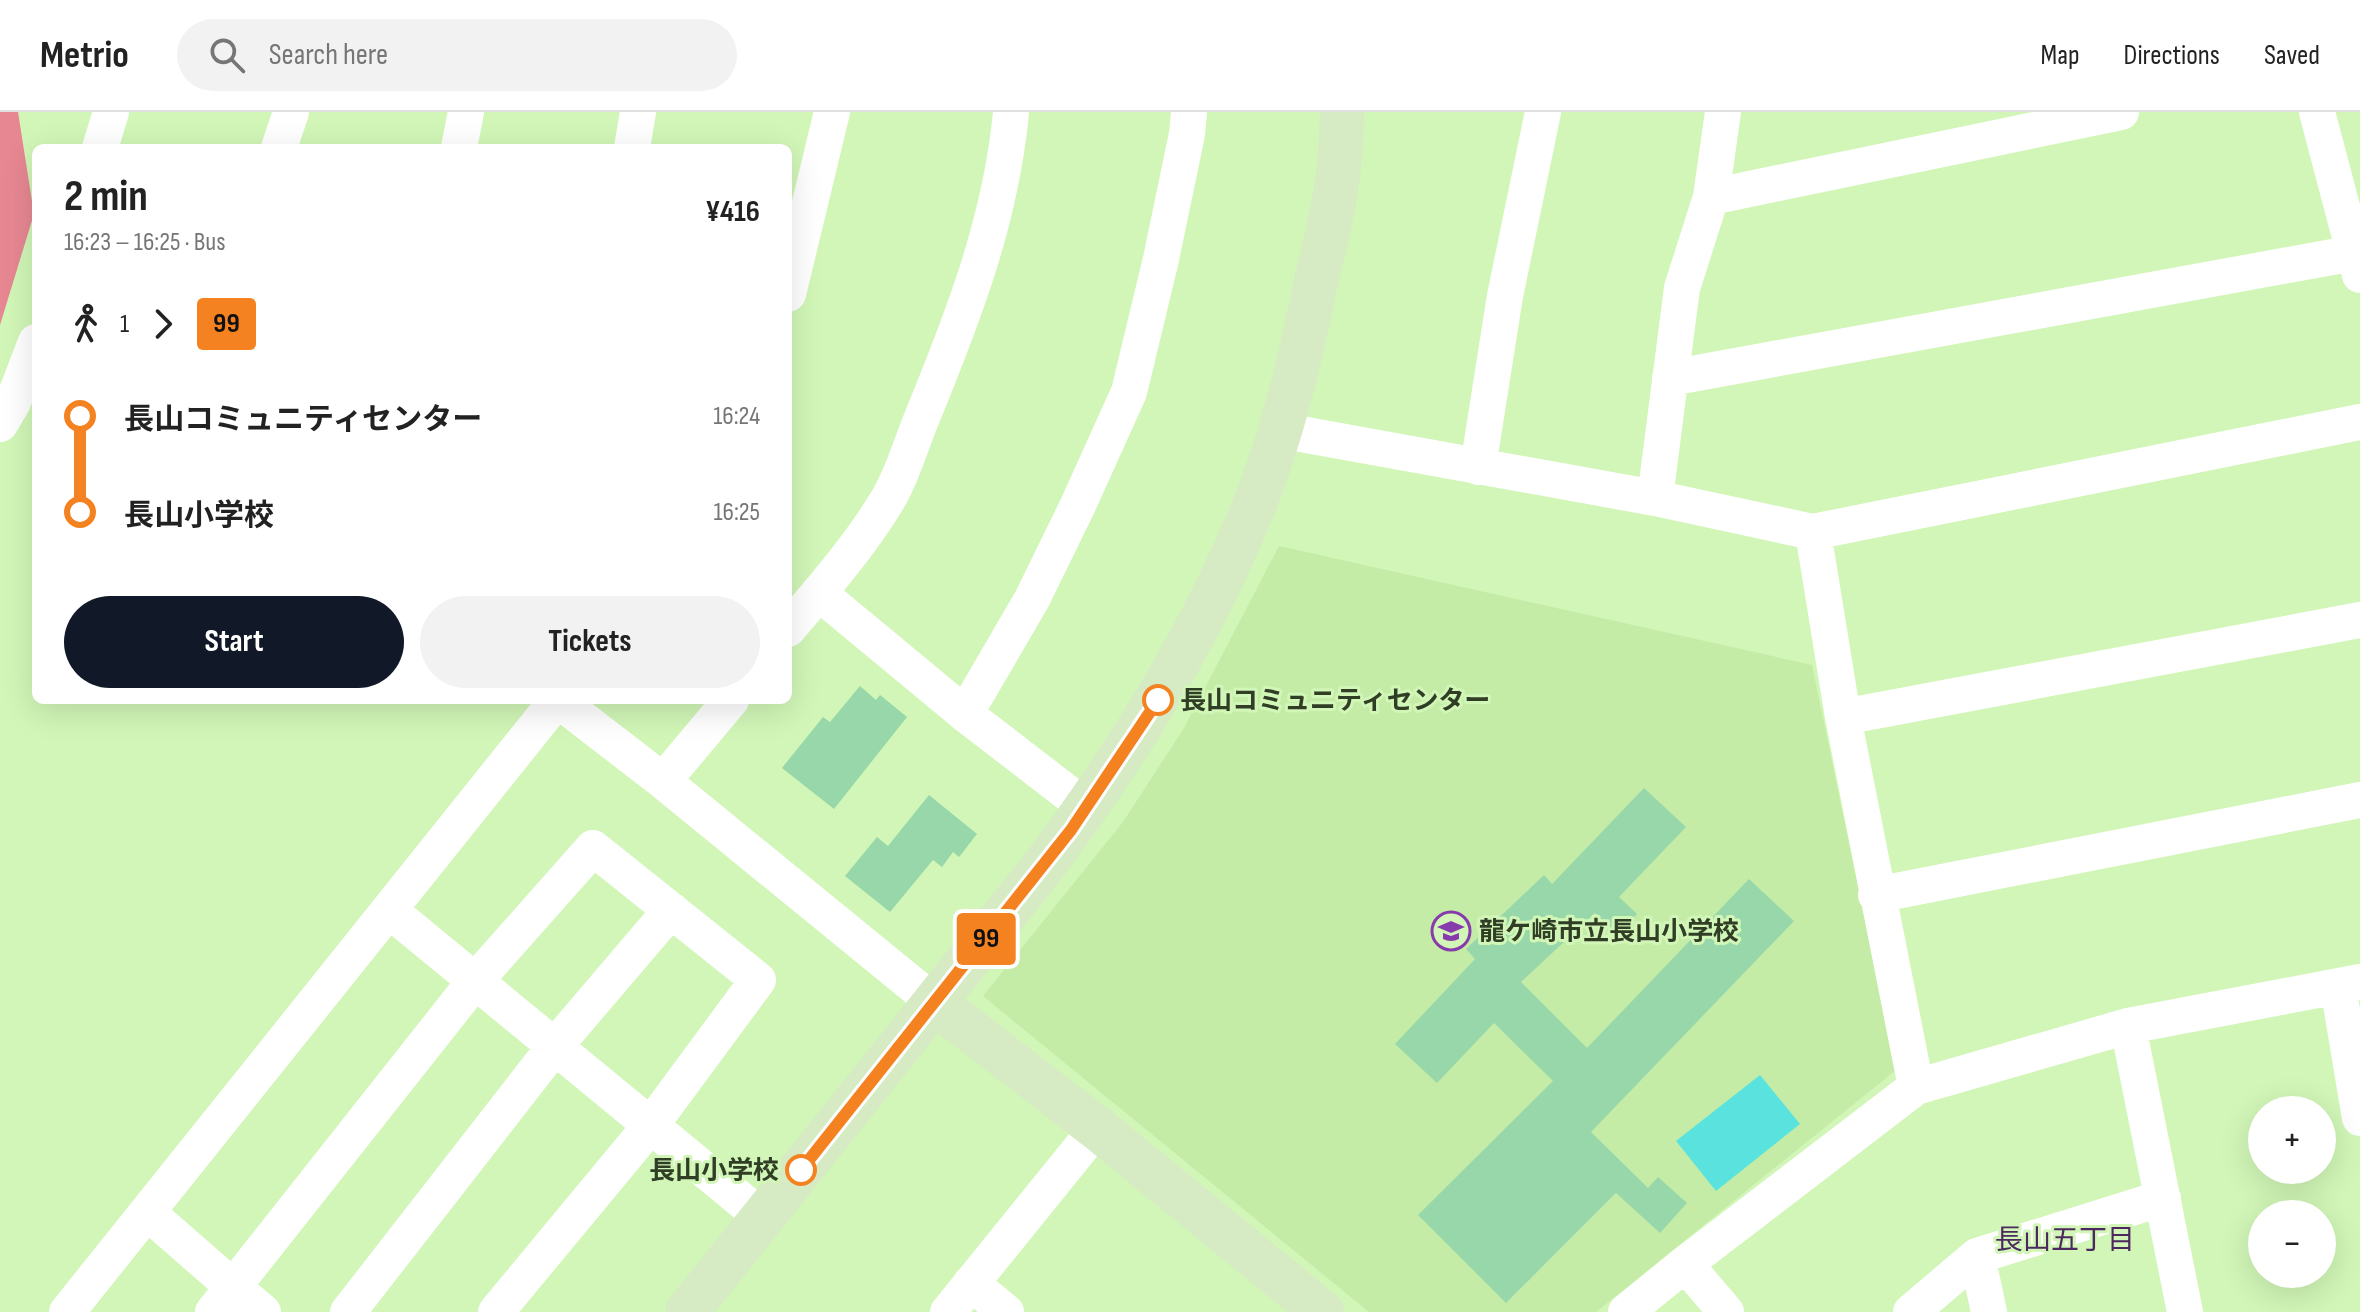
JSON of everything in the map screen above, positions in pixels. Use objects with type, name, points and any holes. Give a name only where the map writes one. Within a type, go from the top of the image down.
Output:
[{"type":"street","points":[[101,144],[111,112]]},
{"type":"street","points":[[280,144],[291,112]]},
{"type":"street","points":[[460,144],[466,112]]},
{"type":"street","points":[[633,144],[638,112]]},
{"type":"street","points":[[792,277],[832,112]]},
{"type":"street","points":[[792,624],[886,502],[932,393],[987,245],[1011,112]]},
{"type":"street","points":[[965,714],[1032,599],[1129,392],[1161,259],[1189,112]]},
{"type":"street","points":[[687,1312],[1087,808],[1172,675],[1217,590],[1254,505],[1279,430],[1304,338],[1334,195],[1342,112]]},
{"type":"street","points":[[1478,467],[1505,296],[1543,112]]},
{"type":"street","points":[[1655,498],[1682,288],[1711,197],[1723,112]]},
{"type":"street","points":[[1711,197],[2121,112]]},
{"type":"street","points":[[1670,378],[2357,264],[2317,112]]},
{"type":"street","points":[[0,424],[13,402],[32,352]]},
{"type":"street","points":[[1279,430],[1655,498],[1813,532],[2360,422]]},
{"type":"street","points":[[1813,532],[1876,895],[1916,1087]]},
{"type":"street","points":[[819,593],[965,714],[1087,808]]},
{"type":"street","points":[[1843,717],[2360,620]]},
{"type":"street","points":[[67,1312],[554,704]]},
{"type":"street","points":[[562,704],[663,781],[935,1003],[1097,1128],[1322,1312]]},
{"type":"street","points":[[663,781],[728,704]]},
{"type":"street","points":[[1876,895],[2360,800]]},
{"type":"street","points":[[223,1300],[475,981],[593,848],[758,980],[651,1125],[496,1312]]},
{"type":"street","points":[[389,910],[763,1218]]},
{"type":"street","points":[[348,1312],[555,1046],[671,910]]},
{"type":"street","points":[[1626,1312],[1916,1087],[2128,1026],[2349,984],[2360,1118]]},
{"type":"street","points":[[2128,1026],[2185,1312]]},
{"type":"street","points":[[948,1312],[1097,1128]]},
{"type":"street","points":[[1911,1312],[1977,1256],[2163,1198]]},
{"type":"street","points":[[147,1212],[223,1300],[263,1312]]},
{"type":"street","points":[[1977,1256],[1989,1312]]},
{"type":"street","points":[[1685,1264],[1726,1312]]},
{"type":"street","points":[[971,1283],[1006,1312]]},
{"type":"shaded area","points":[[0,112],[18,112],[32,201],[32,221],[0,325]]},
{"type":"shaded area","name":"龍ケ崎市立長山小学校","points":[[1279,546],[1812,665],[1896,1070],[1596,1312],[1369,1312],[983,996],[1123,822],[1184,728]]},
{"type":"water","points":[[1760,1075],[1800,1124],[1716,1191],[1676,1141]]},
{"type":"building","points":[[860,686],[876,700],[880,695],[907,717],[834,809],[782,768],[823,717],[830,722]]},
{"type":"building","points":[[1644,788],[1686,827],[1619,897],[1637,914],[1618,935],[1595,913],[1521,982],[1587,1048],[1749,879],[1794,921],[1591,1132],[1648,1188],[1658,1177],[1687,1203],[1660,1233],[1616,1193],[1506,1303],[1418,1215],[1553,1081],[1494,1023],[1437,1083],[1395,1044],[1475,959],[1466,949],[1544,875],[1552,884]]},
{"type":"building","points":[[929,795],[977,834],[959,857],[953,852],[942,867],[933,860],[890,912],[845,876],[877,837],[888,846]]},
{"type":"bus line","name":"99","points":[[801,1170],[1071,830],[1158,700]]},
{"type":"place","name":"長山コミュニティセンター","points":[[1158,700]]},
{"type":"place","name":"龍ケ崎市立長山小学校","points":[[1451,931]]},
{"type":"place","name":"長山小学校","points":[[801,1170]]},
{"type":"district","name":"長山五丁目","points":[[2065,1239]]}]
